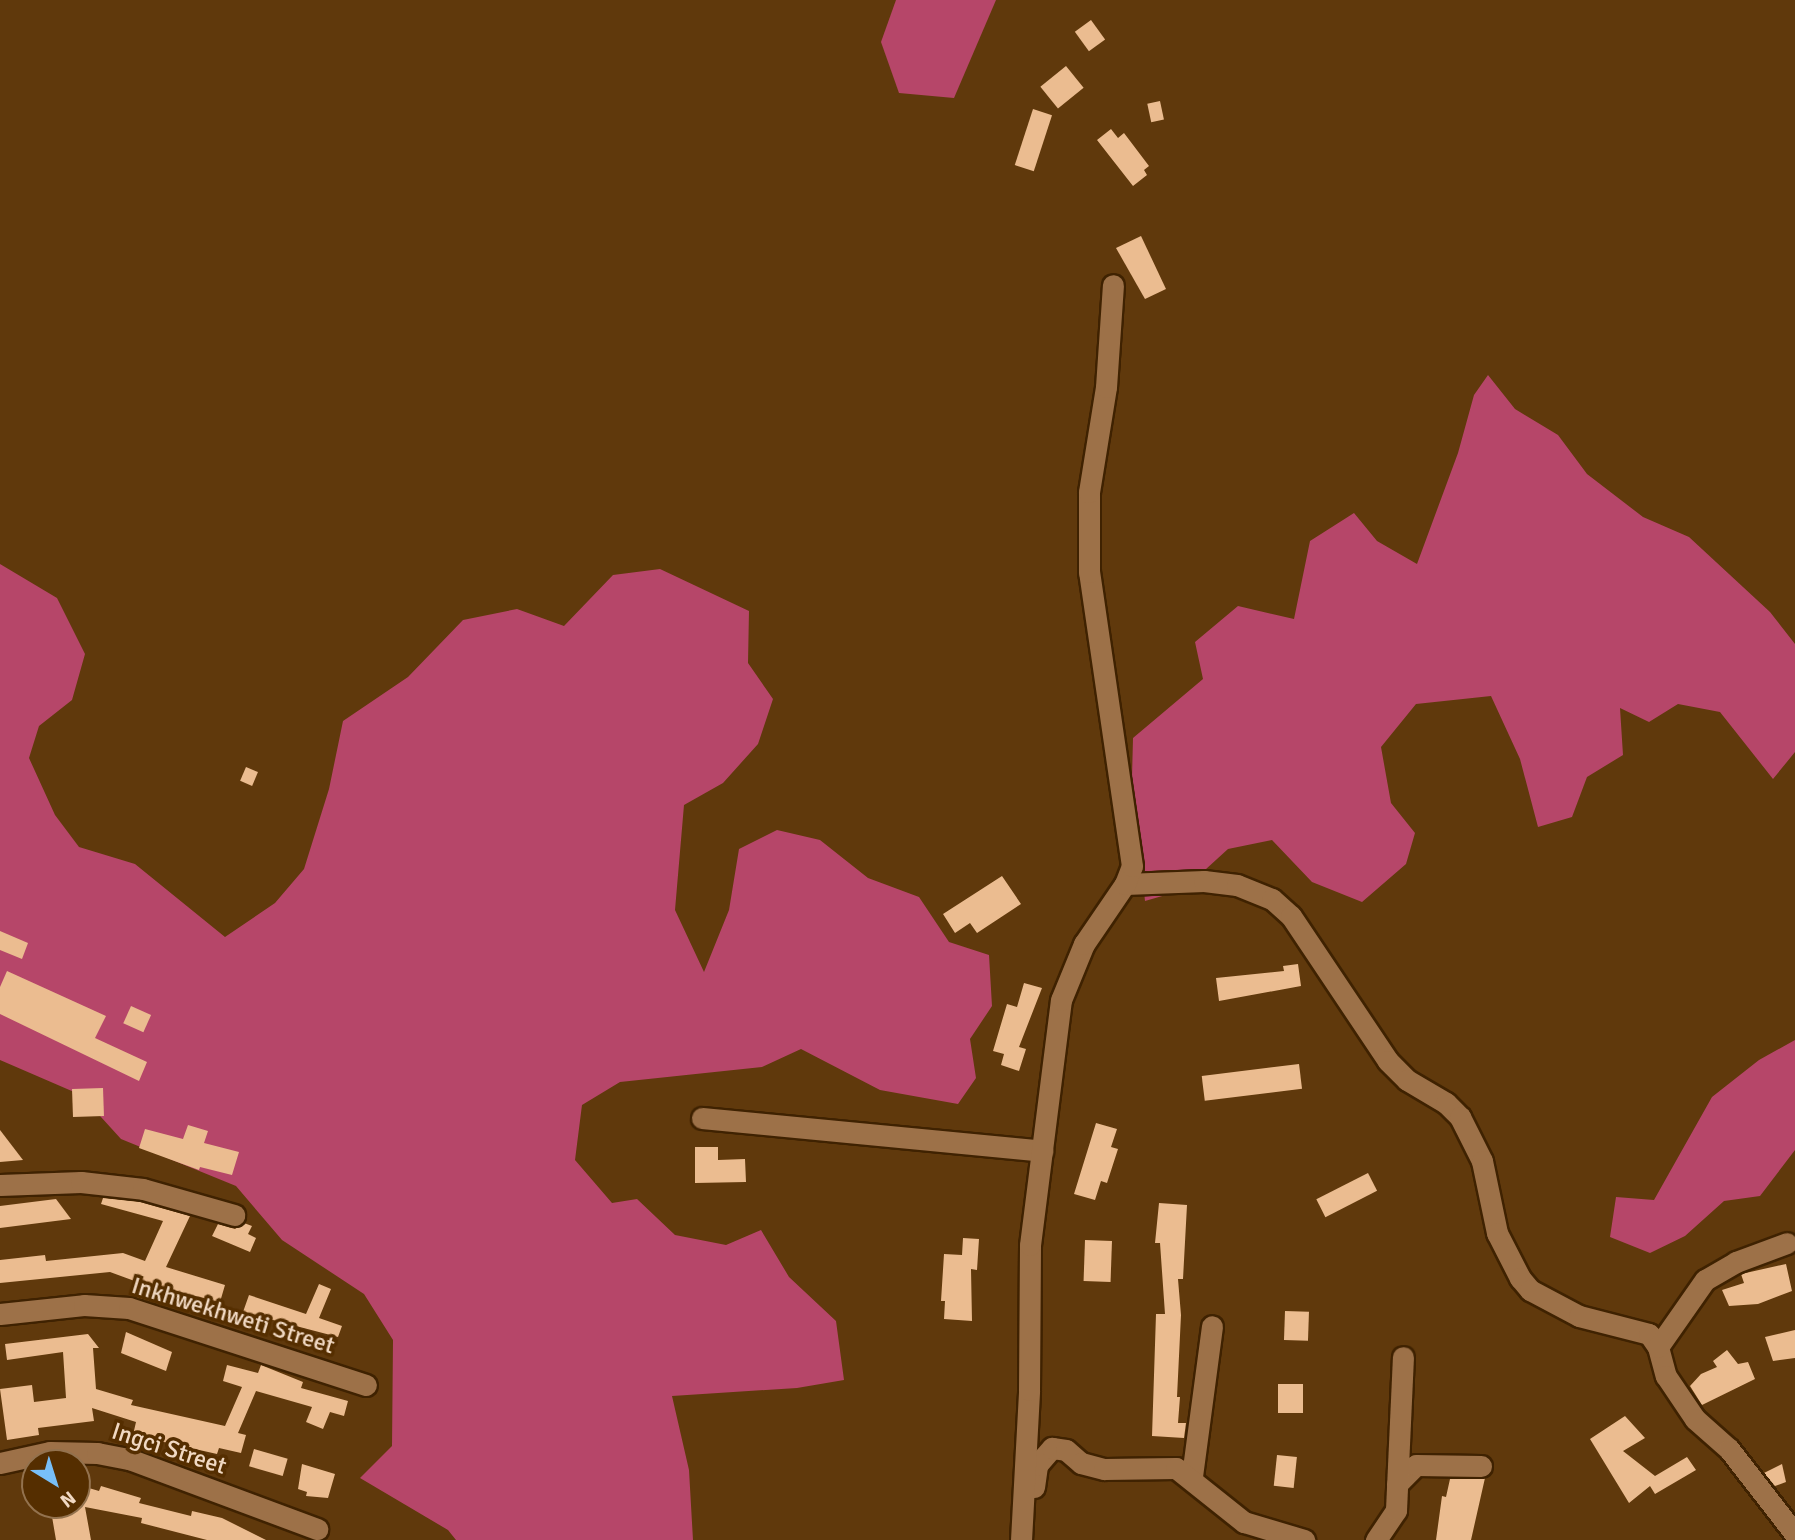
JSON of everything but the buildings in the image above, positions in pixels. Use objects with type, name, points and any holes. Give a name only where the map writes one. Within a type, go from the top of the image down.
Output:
[{"type":"street","points":[[1021,1536],[1030,1244],[1060,1000],[1084,944],[1125,884],[1132,866],[1088,572],[1089,492],[1106,387],[1113,285]]},
{"type":"street","points":[[1125,884],[1204,881],[1237,885],[1272,899],[1291,916],[1388,1061],[1407,1080],[1446,1103],[1460,1117],[1482,1161],[1497,1233],[1520,1278],[1530,1290],[1579,1316],[1640,1329],[1658,1347],[1666,1376],[1695,1419],[1729,1449],[1795,1534]]},
{"type":"street","points":[[702,1118],[1042,1151]]},
{"type":"street","points":[[0,1185],[81,1182],[143,1189],[234,1215]]},
{"type":"street","points":[[1658,1347],[1705,1280],[1736,1262],[1787,1242]]},
{"type":"street","name":"Inkhwekhweti Street","points":[[0,1314],[85,1305],[129,1308],[366,1385]]},
{"type":"street","points":[[1021,1536],[1037,1465],[1052,1448],[1066,1450],[1081,1463],[1104,1469],[1176,1468],[1192,1476],[1212,1326]]},
{"type":"street","points":[[1376,1540],[1396,1510],[1403,1357]]},
{"type":"street","name":"Ingci Street","points":[[0,1463],[50,1452],[97,1452],[130,1459],[317,1529]]},
{"type":"street","points":[[1397,1484],[1416,1465],[1481,1466]]},
{"type":"street","points":[[1176,1468],[1244,1522],[1304,1540]]},
{"type":"shaded area","points":[[896,0],[996,0],[954,98],[899,93],[881,42]]},
{"type":"shaded area","points":[[1488,375],[1515,409],[1558,435],[1587,474],[1643,517],[1689,537],[1770,612],[1795,644],[1795,752],[1773,779],[1720,712],[1678,704],[1649,722],[1620,708],[1623,755],[1587,777],[1572,817],[1538,827],[1520,759],[1491,696],[1416,704],[1381,747],[1391,803],[1415,833],[1406,864],[1362,902],[1312,882],[1272,840],[1228,849],[1183,890],[1145,901],[1132,777],[1133,738],[1203,679],[1195,642],[1238,606],[1294,619],[1310,541],[1354,513],[1377,541],[1417,564],[1458,453],[1474,395]]},
{"type":"shaded area","points":[[0,564],[57,598],[85,654],[72,700],[39,726],[29,758],[55,815],[79,847],[135,864],[225,937],[275,903],[304,869],[329,789],[343,721],[408,677],[463,620],[517,609],[564,626],[613,575],[660,569],[749,611],[748,663],[773,699],[758,744],[723,783],[684,805],[675,910],[704,972],[729,910],[739,849],[777,830],[820,840],[868,878],[919,897],[949,942],[989,955],[992,1006],[970,1039],[976,1078],[958,1104],[880,1090],[801,1049],[762,1067],[620,1082],[582,1105],[575,1160],[612,1203],[637,1199],[675,1235],[726,1245],[761,1230],[789,1277],[836,1321],[844,1380],[797,1388],[672,1396],[689,1470],[693,1540],[456,1540],[448,1530],[360,1478],[392,1446],[393,1340],[364,1294],[282,1240],[236,1186],[121,1139],[81,1095],[0,1060]]},
{"type":"shaded area","points":[[1795,1040],[1795,1150],[1760,1196],[1724,1201],[1685,1236],[1650,1253],[1610,1237],[1616,1197],[1654,1200],[1712,1097],[1759,1060]]}]
